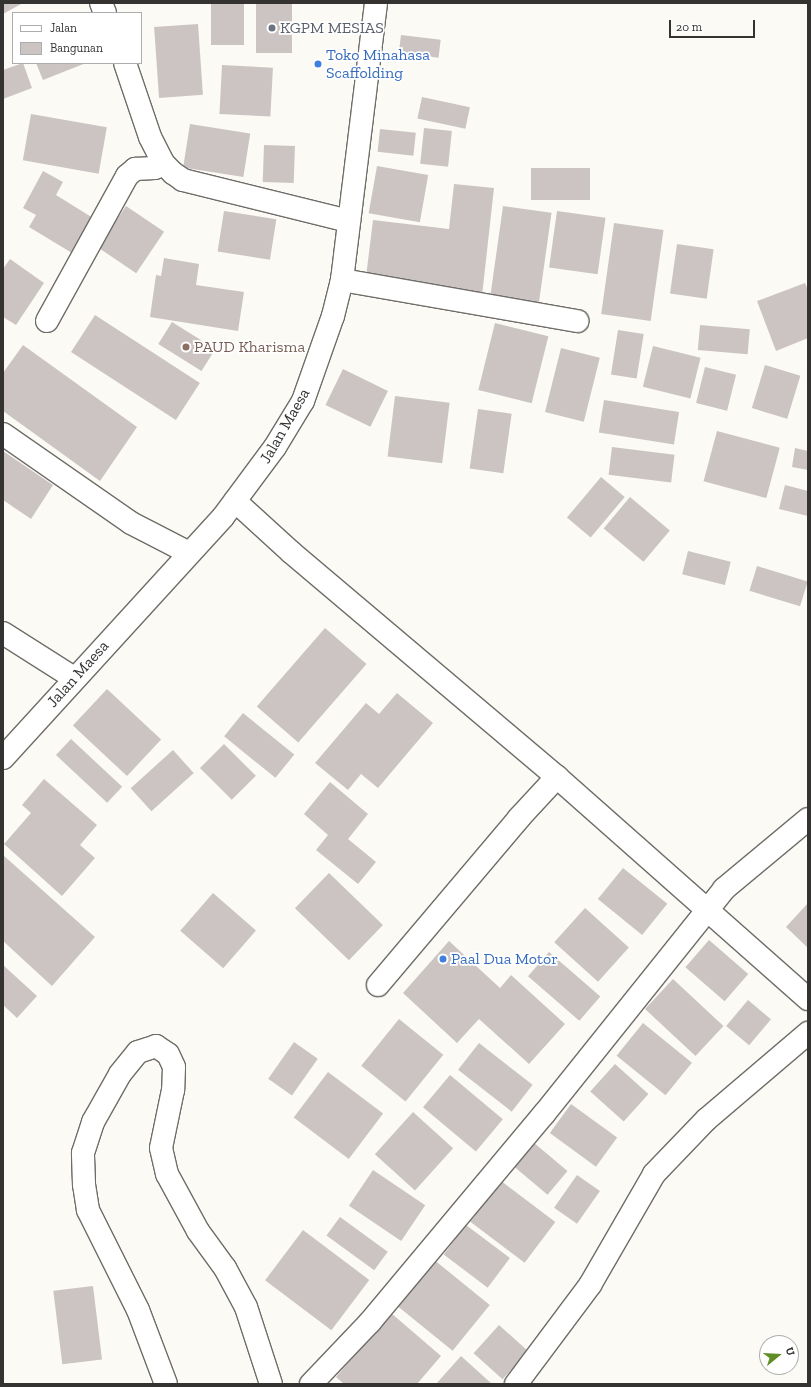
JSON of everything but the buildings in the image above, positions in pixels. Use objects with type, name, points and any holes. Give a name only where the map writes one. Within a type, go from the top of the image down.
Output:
[{"type":"street","name":"Jalan Maesa","points":[[3,758],[74,678],[190,553],[235,501],[275,448],[303,401],[333,316],[342,280],[376,3]]},
{"type":"street","points":[[125,64],[150,136],[164,164],[183,180],[349,220]]},
{"type":"street","points":[[47,321],[127,176],[135,169],[155,168],[164,164]]},
{"type":"street","points":[[342,280],[577,321]]},
{"type":"street","points":[[3,434],[131,523],[190,553]]},
{"type":"street","points":[[235,501],[292,553],[558,777],[808,999]]},
{"type":"street","points":[[3,633],[74,678]]},
{"type":"street","points":[[378,986],[519,818],[558,777]]},
{"type":"street","points":[[310,1384],[370,1322],[544,1114],[724,889],[808,819]]},
{"type":"street","points":[[516,1384],[582,1298],[654,1174],[707,1119],[808,1033]]},
{"type":"street","points":[[166,1384],[138,1310],[88,1210],[84,1184],[83,1153],[93,1122],[120,1074],[138,1052],[156,1046],[168,1054],[174,1067],[173,1090],[161,1148],[167,1174],[195,1225],[225,1268],[246,1307],[271,1384]]},
{"type":"place","name":"KGPM MESIAS","points":[[272,28]]},
{"type":"place","name":"Toko Minahasa Scaffolding","points":[[318,64]]},
{"type":"place","name":"PAUD Kharisma","points":[[186,347]]},
{"type":"place","name":"Paal Dua Motor","points":[[443,959]]}]
